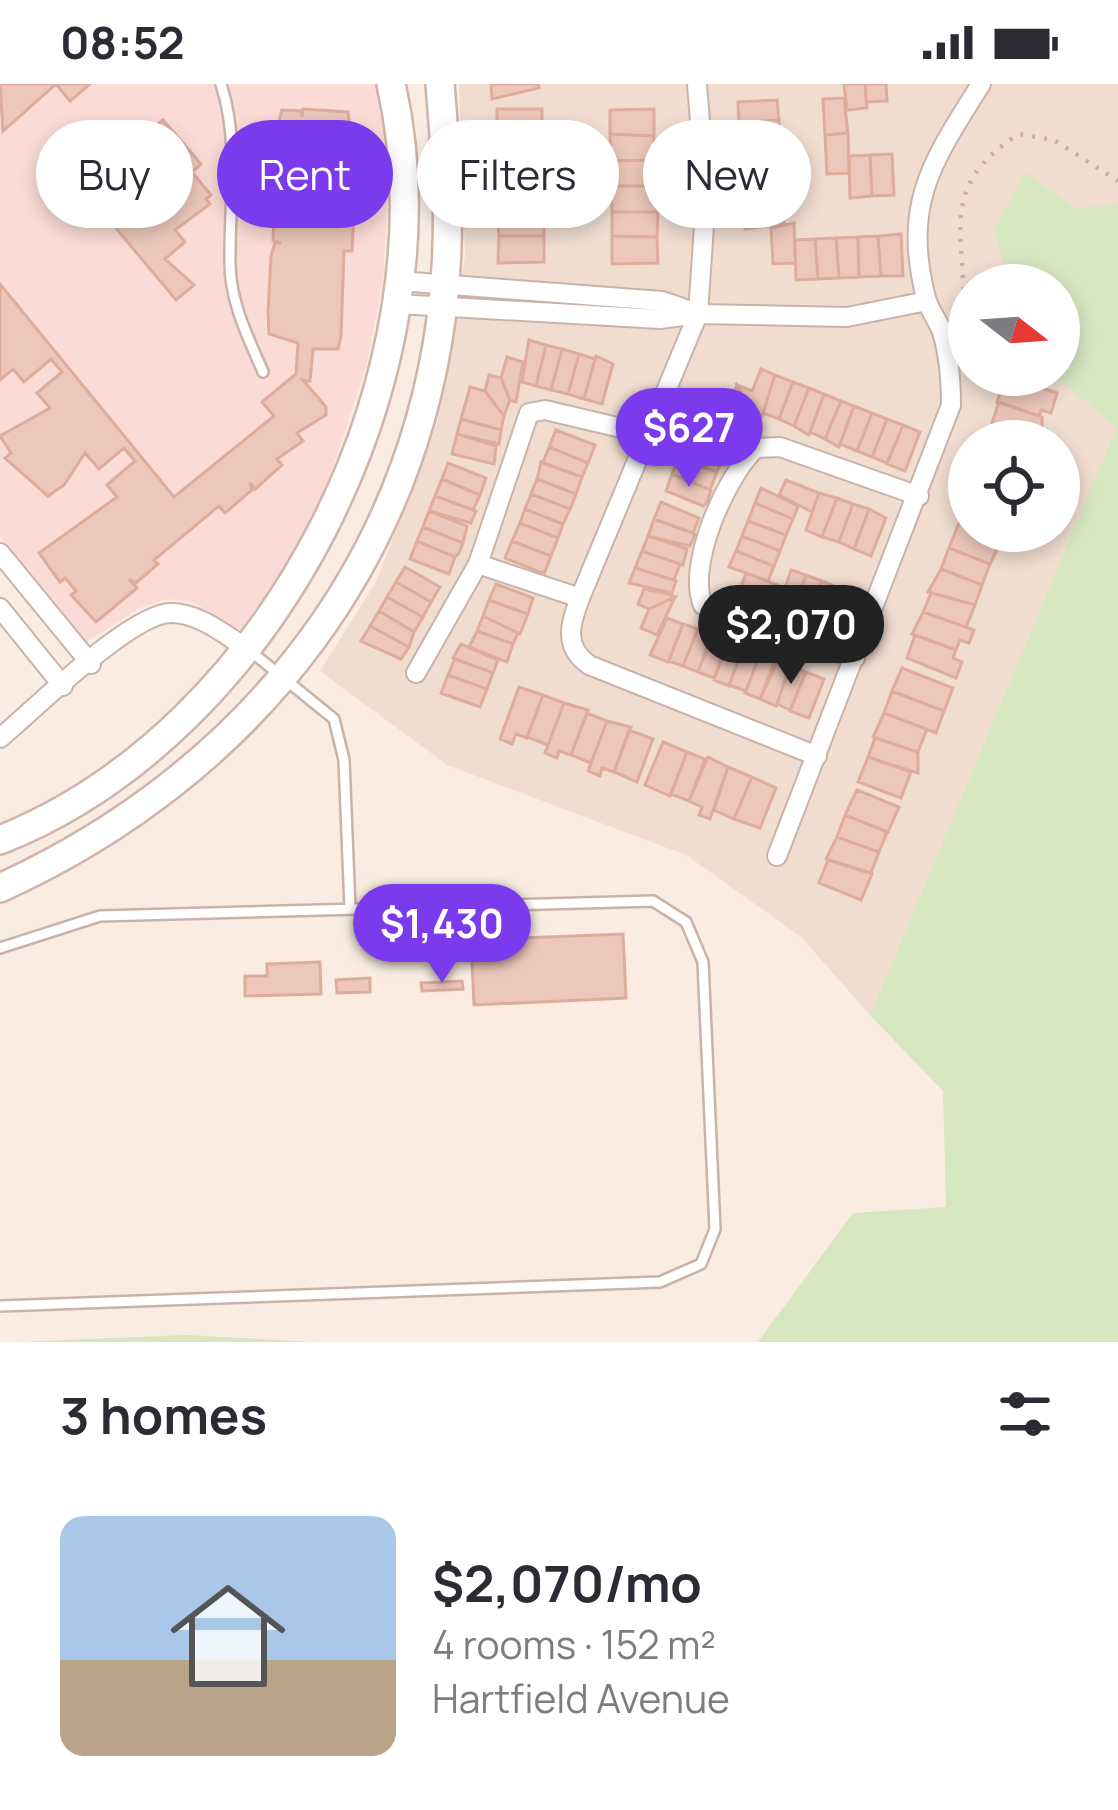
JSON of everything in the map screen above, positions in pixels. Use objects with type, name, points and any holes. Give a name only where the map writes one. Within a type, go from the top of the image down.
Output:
[{"type":"street","points":[[0,840],[87,792],[156,742],[246,648],[308,558],[345,487],[374,407],[398,293],[398,115],[391,84]]},
{"type":"street","points":[[0,888],[69,857],[166,794],[225,744],[285,676],[341,599],[383,515],[412,442],[442,296],[448,173],[440,84]]},
{"type":"street","points":[[697,84],[706,196],[698,314],[580,598],[570,624],[571,644],[589,665],[817,756]]},
{"type":"street","points":[[777,856],[951,405],[942,332],[927,301],[915,214],[946,138],[981,84]]},
{"type":"street","points":[[398,293],[660,319],[698,314],[847,317],[927,301]]},
{"type":"street","points":[[416,673],[478,564],[529,413],[545,410],[651,435]]},
{"type":"street","points":[[855,658],[703,605],[695,587],[717,513],[738,465],[756,448],[780,447],[919,496]]},
{"type":"street","points":[[0,553],[91,664]]},
{"type":"street","points":[[478,564],[580,598]]},
{"type":"street","points":[[0,608],[63,686]]},
{"type":"street","points":[[0,738],[134,627],[161,614],[189,616],[246,648]]},
{"type":"lane","points":[[221,84],[229,108],[235,208],[230,263],[234,301],[263,372]]},
{"type":"lane","points":[[246,648],[322,706],[340,737],[350,908]]},
{"type":"lane","points":[[0,948],[100,916],[634,898],[672,909],[686,922],[703,962],[715,1229],[701,1264],[660,1282],[0,1306]]},
{"type":"path","points":[[962,264],[960,213],[975,174],[996,149],[1019,134],[1054,140],[1118,181]]},
{"type":"shaded area","points":[[0,84],[377,84],[385,120],[217,120],[217,228],[386,228],[383,280],[366,367],[324,493],[287,565],[243,631],[193,602],[168,599],[139,608],[87,642],[0,536]]},
{"type":"shaded area","points":[[459,84],[1118,84],[1118,203],[994,230],[1003,264],[948,264],[948,396],[1078,396],[1116,428],[1080,514],[1080,420],[948,420],[948,552],[1064,552],[870,1015],[801,937],[686,855],[447,765],[320,671],[376,582],[437,423],[465,256],[464,228],[619,228],[619,120],[460,120]]},
{"type":"green space","points":[[1025,172],[1077,209],[1118,203],[1118,1342],[758,1342],[853,1213],[946,1207],[943,1091],[870,1015],[1064,552],[1080,552],[1080,514],[1116,428],[1078,396],[1080,264],[1003,264],[994,230]]},
{"type":"green space","points":[[186,1335],[314,1342],[17,1342]]},
{"type":"building","points":[[0,84],[56,84],[3,131]]},
{"type":"building","points":[[56,84],[90,84],[70,101]]},
{"type":"building","points":[[491,84],[538,84],[539,88],[492,99]]},
{"type":"building","points":[[844,84],[865,84],[867,108],[847,110]]},
{"type":"building","points":[[865,84],[886,84],[887,101],[866,102]]},
{"type":"building","points":[[844,98],[848,133],[825,135],[823,99]]},
{"type":"building","points":[[777,100],[779,120],[739,120],[738,102]]},
{"type":"building","points":[[303,109],[348,112],[349,120],[279,120],[282,110],[302,111],[302,117]]},
{"type":"building","points":[[497,109],[542,109],[542,120],[497,120]]},
{"type":"building","points":[[654,109],[654,120],[643,120],[643,136],[619,134],[619,120],[610,120],[610,110]]},
{"type":"building","points":[[848,133],[849,173],[827,174],[825,135]]},
{"type":"building","points":[[619,134],[643,136],[643,160],[619,161]]},
{"type":"building","points":[[892,154],[894,195],[872,196],[870,155]]},
{"type":"building","points":[[870,155],[872,196],[850,198],[849,156]]},
{"type":"building","points":[[643,160],[643,186],[619,186],[619,161]]},
{"type":"building","points":[[193,173],[211,195],[206,199],[210,204],[193,217]]},
{"type":"building","points":[[619,186],[643,186],[643,212],[619,212]]},
{"type":"building","points":[[619,212],[643,212],[643,228],[657,228],[657,237],[612,236],[612,228],[619,228]]},
{"type":"building","points":[[116,228],[178,228],[185,242],[165,259],[194,285],[176,300]]},
{"type":"building","points":[[274,228],[353,228],[352,251],[344,251],[338,349],[313,349],[310,381],[303,380],[326,407],[326,415],[297,433],[303,441],[277,459],[282,465],[255,489],[250,483],[252,490],[225,513],[219,506],[154,560],[158,564],[136,583],[129,579],[137,588],[96,622],[71,595],[76,591],[65,578],[60,582],[39,553],[117,497],[107,485],[135,461],[124,448],[99,469],[85,453],[64,485],[48,496],[5,458],[11,453],[0,436],[50,408],[37,393],[62,372],[51,359],[24,382],[13,369],[0,380],[0,284],[174,497],[274,416],[262,402],[296,374],[298,343],[269,334],[271,256],[275,243],[281,243],[273,241]]},
{"type":"building","points":[[498,228],[544,228],[544,236],[499,236]]},
{"type":"building","points":[[771,228],[794,228],[795,263],[773,264]]},
{"type":"building","points":[[901,234],[903,276],[881,276],[878,236]]},
{"type":"building","points":[[499,236],[544,236],[544,262],[498,263]]},
{"type":"building","points":[[612,236],[657,237],[658,263],[612,264]]},
{"type":"building","points":[[878,236],[881,276],[859,277],[858,237]]},
{"type":"building","points":[[858,237],[859,277],[839,278],[836,238]]},
{"type":"building","points":[[836,238],[839,278],[818,279],[815,239]]},
{"type":"building","points":[[815,239],[818,279],[796,280],[795,240]]},
{"type":"building","points":[[529,340],[546,345],[536,386],[522,382]]},
{"type":"building","points":[[546,345],[562,349],[551,390],[536,386]]},
{"type":"building","points":[[562,349],[579,354],[568,394],[551,390]]},
{"type":"building","points":[[579,354],[595,359],[584,399],[568,394]]},
{"type":"building","points":[[596,356],[613,364],[602,404],[584,399]]},
{"type":"building","points":[[507,357],[523,362],[516,402],[510,400],[501,378]]},
{"type":"building","points":[[761,369],[775,375],[762,416],[750,411],[737,385],[752,391]]},
{"type":"building","points":[[489,375],[501,378],[510,400],[504,416],[485,391]]},
{"type":"building","points":[[775,375],[793,382],[779,419],[763,413]]},
{"type":"building","points":[[793,382],[809,388],[794,426],[779,419]]},
{"type":"building","points":[[737,385],[749,409],[740,431],[729,405]]},
{"type":"building","points":[[470,387],[485,391],[504,416],[501,430],[461,419]]},
{"type":"building","points":[[809,388],[824,394],[809,435],[794,426]]},
{"type":"building","points":[[824,394],[841,401],[825,439],[810,432]]},
{"type":"building","points":[[999,396],[1056,396],[1051,413],[1041,410],[1039,416],[997,402]]},
{"type":"building","points":[[717,400],[729,405],[740,431],[711,417]]},
{"type":"building","points":[[841,401],[854,406],[839,447],[825,439]]},
{"type":"building","points":[[999,402],[1042,417],[1042,420],[993,420]]},
{"type":"building","points":[[854,406],[872,413],[857,451],[840,444]]},
{"type":"building","points":[[697,411],[734,428],[728,443],[691,427]]},
{"type":"building","points":[[872,413],[887,419],[872,457],[857,451]]},
{"type":"building","points":[[461,419],[501,430],[499,444],[457,434]]},
{"type":"building","points":[[887,419],[903,425],[887,463],[872,457]]},
{"type":"building","points":[[903,425],[920,432],[905,471],[887,464]]},
{"type":"building","points":[[691,427],[728,443],[723,457],[684,443]]},
{"type":"building","points":[[556,430],[595,445],[588,463],[549,447]]},
{"type":"building","points":[[457,434],[496,446],[494,464],[452,454]]},
{"type":"building","points":[[684,443],[723,457],[717,472],[678,459]]},
{"type":"building","points":[[549,447],[588,463],[582,477],[543,463]]},
{"type":"building","points":[[678,459],[717,472],[710,490],[672,474]]},
{"type":"building","points":[[541,462],[582,477],[576,494],[537,479]]},
{"type":"building","points":[[448,463],[486,478],[480,495],[442,479]]},
{"type":"building","points":[[672,474],[711,490],[707,503],[703,506],[666,491]]},
{"type":"building","points":[[442,479],[480,495],[473,510],[435,496]]},
{"type":"building","points":[[537,479],[576,494],[570,509],[531,494]]},
{"type":"building","points":[[786,480],[819,493],[812,512],[779,495]]},
{"type":"building","points":[[761,488],[798,506],[793,519],[755,503]]},
{"type":"building","points":[[819,493],[837,498],[822,537],[806,530]]},
{"type":"building","points":[[531,494],[570,509],[563,524],[525,509]]},
{"type":"building","points":[[435,496],[476,511],[471,523],[429,511]]},
{"type":"building","points":[[837,498],[853,504],[839,542],[822,537]]},
{"type":"building","points":[[661,502],[699,518],[693,533],[654,519]]},
{"type":"building","points":[[755,503],[793,519],[786,535],[748,521]]},
{"type":"building","points":[[853,504],[869,509],[854,549],[839,542]]},
{"type":"building","points":[[525,509],[563,524],[558,538],[520,523]]},
{"type":"building","points":[[869,509],[886,518],[871,556],[854,549]]},
{"type":"building","points":[[429,511],[467,526],[463,543],[423,527]]},
{"type":"building","points":[[654,519],[695,534],[690,546],[648,536]]},
{"type":"building","points":[[748,521],[786,535],[780,551],[742,536]]},
{"type":"building","points":[[520,523],[558,538],[551,556],[512,541]]},
{"type":"building","points":[[423,527],[463,543],[459,553],[455,557],[417,541]]},
{"type":"building","points":[[648,536],[687,549],[683,565],[642,551]]},
{"type":"building","points":[[742,536],[780,551],[774,566],[736,551]]},
{"type":"building","points":[[417,541],[455,557],[449,574],[410,559]]},
{"type":"building","points":[[512,541],[551,556],[544,574],[505,558]]},
{"type":"building","points":[[642,551],[680,564],[674,580],[635,568]]},
{"type":"building","points":[[736,551],[774,566],[768,581],[729,567]]},
{"type":"building","points":[[948,551],[990,564],[982,585],[941,569]]},
{"type":"building","points":[[959,552],[996,552],[990,564]]},
{"type":"building","points":[[405,567],[440,587],[431,602],[396,582]]},
{"type":"building","points":[[635,568],[676,581],[672,593],[629,583]]},
{"type":"building","points":[[941,569],[982,585],[975,605],[928,592]]},
{"type":"building","points":[[791,570],[806,575],[792,615],[778,609]]},
{"type":"building","points":[[746,573],[785,588],[778,609],[738,595]]},
{"type":"building","points":[[806,575],[822,581],[808,620],[793,614]]},
{"type":"building","points":[[822,581],[839,588],[824,626],[808,620]]},
{"type":"building","points":[[396,582],[431,602],[423,617],[387,597]]},
{"type":"building","points":[[496,584],[533,598],[528,614],[489,600]]},
{"type":"building","points":[[839,588],[857,595],[842,633],[824,626]]},
{"type":"building","points":[[644,589],[675,597],[649,609],[638,604]]},
{"type":"building","points":[[931,593],[975,605],[966,627],[923,612]]},
{"type":"building","points":[[387,597],[423,617],[414,632],[379,611]]},
{"type":"building","points":[[675,597],[657,635],[641,628],[649,609]]},
{"type":"building","points":[[489,600],[528,614],[520,634],[483,616]]},
{"type":"building","points":[[379,611],[414,632],[409,647],[370,626]]},
{"type":"building","points":[[923,612],[974,630],[969,643],[960,640],[956,650],[912,634]]},
{"type":"building","points":[[483,616],[518,633],[513,644],[477,631]]},
{"type":"building","points":[[667,618],[683,624],[668,662],[650,655]]},
{"type":"building","points":[[683,624],[698,629],[683,666],[669,661]]},
{"type":"building","points":[[370,626],[409,647],[401,659],[361,641]]},
{"type":"building","points":[[698,629],[712,635],[698,672],[683,666]]},
{"type":"building","points":[[477,631],[513,644],[507,662],[469,647]]},
{"type":"building","points":[[712,635],[728,642],[714,678],[698,672]]},
{"type":"building","points":[[915,635],[956,650],[953,658],[962,662],[956,678],[907,658]]},
{"type":"building","points":[[728,642],[743,647],[729,686],[714,680]]},
{"type":"building","points":[[461,644],[498,660],[493,673],[453,658]]},
{"type":"building","points":[[743,647],[760,654],[746,691],[729,685]]},
{"type":"building","points":[[760,654],[775,660],[760,699],[745,693]]},
{"type":"building","points":[[455,659],[493,673],[487,689],[448,675]]},
{"type":"building","points":[[779,659],[791,664],[776,706],[760,699]]},
{"type":"building","points":[[790,666],[806,672],[790,710],[777,704]]},
{"type":"building","points":[[902,668],[953,688],[944,711],[892,691]]},
{"type":"building","points":[[806,672],[824,679],[809,718],[790,711]]},
{"type":"building","points":[[448,675],[487,689],[480,707],[441,693]]},
{"type":"building","points":[[519,687],[543,695],[527,738],[516,734],[512,744],[500,739]]},
{"type":"building","points":[[892,691],[944,711],[936,733],[884,713]]},
{"type":"building","points":[[543,695],[564,703],[548,745],[527,737]]},
{"type":"building","points":[[564,703],[588,710],[571,755],[559,751],[557,758],[545,753]]},
{"type":"building","points":[[587,713],[607,721],[591,763],[571,755]]},
{"type":"building","points":[[884,713],[927,729],[918,752],[873,737]]},
{"type":"building","points":[[607,721],[631,727],[614,772],[602,768],[600,776],[588,771]]},
{"type":"building","points":[[629,730],[653,739],[637,782],[614,772]]},
{"type":"building","points":[[875,738],[918,752],[918,773],[868,757]]},
{"type":"building","points":[[663,742],[687,752],[670,796],[645,785]]},
{"type":"building","points":[[687,752],[705,759],[689,801],[671,794]]},
{"type":"building","points":[[708,757],[728,767],[710,819],[699,815],[702,807],[689,801]]},
{"type":"building","points":[[868,757],[911,772],[901,798],[858,782]]},
{"type":"building","points":[[728,767],[752,777],[734,819],[714,810]]},
{"type":"building","points":[[752,777],[776,788],[760,828],[734,819]]},
{"type":"building","points":[[857,790],[899,807],[888,832],[845,815]]},
{"type":"building","points":[[845,815],[887,832],[879,852],[837,837]]},
{"type":"building","points":[[837,837],[879,852],[871,873],[826,859]]},
{"type":"building","points":[[828,860],[872,874],[861,900],[819,883]]},
{"type":"building","points":[[623,934],[626,998],[474,1005],[471,940]]},
{"type":"building","points":[[320,962],[321,994],[245,996],[245,976],[267,976],[267,964]]},
{"type":"building","points":[[370,978],[370,992],[337,993],[336,980]]},
{"type":"building","points":[[462,981],[463,989],[422,991],[421,983]]}]
